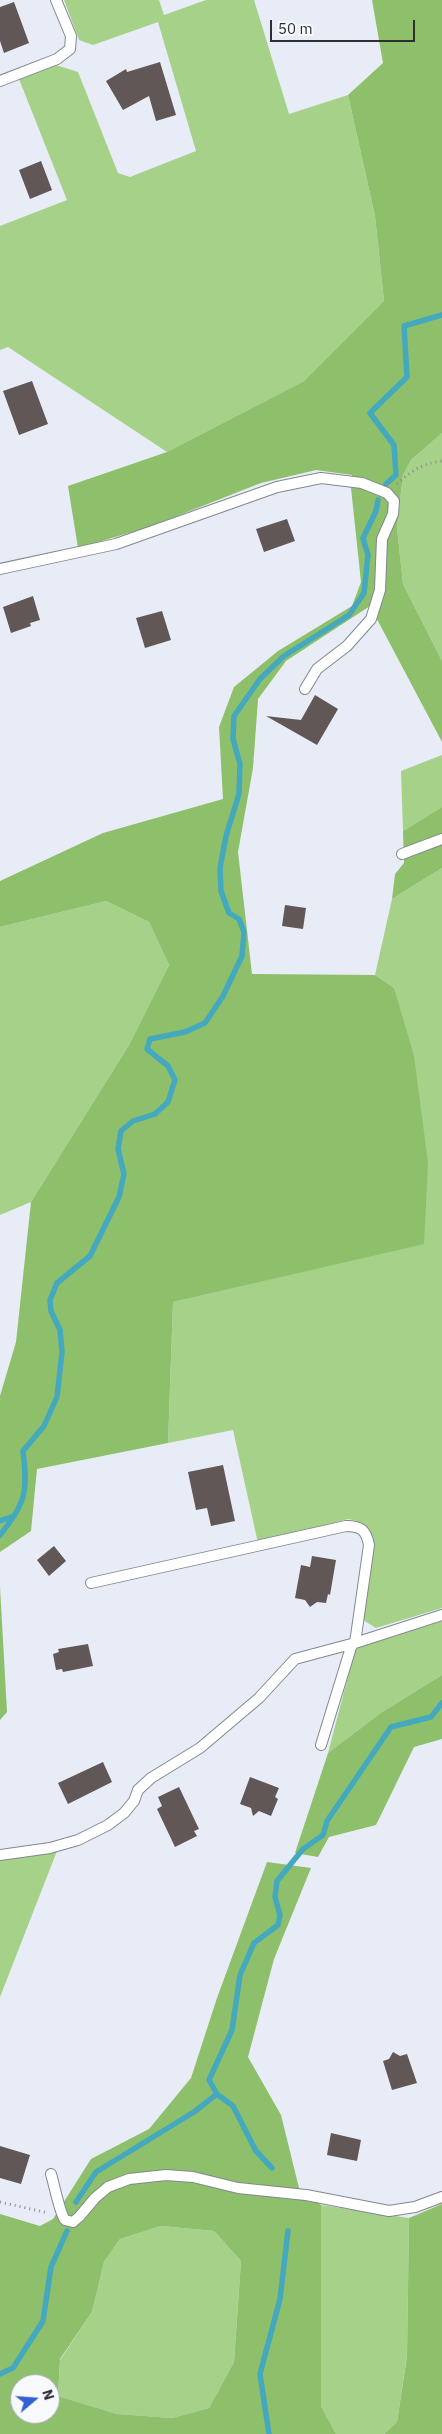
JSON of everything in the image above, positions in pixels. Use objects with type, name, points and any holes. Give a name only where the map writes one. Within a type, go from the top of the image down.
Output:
[{"type":"lane","points":[[0,81],[57,59],[70,50],[70,36],[56,0]]},
{"type":"lane","points":[[0,569],[116,544],[277,487],[321,478],[362,483],[387,493],[394,501],[393,514],[382,539],[380,590],[370,619],[347,646],[317,669],[305,689]]},
{"type":"lane","points":[[402,854],[442,839]]},
{"type":"lane","points":[[91,1583],[346,1526],[358,1526],[366,1534],[368,1545],[353,1643],[321,1745]]},
{"type":"lane","points":[[0,1855],[50,1848],[78,1840],[108,1825],[124,1813],[134,1800],[138,1790],[151,1778],[200,1748],[259,1698],[295,1659],[442,1615]]},
{"type":"lane","points":[[52,2174],[59,2197],[61,2215],[65,2220],[73,2222],[94,2198],[108,2187],[129,2179],[166,2176],[193,2177],[238,2188],[306,2195],[389,2211],[415,2207],[442,2197]]},
{"type":"path","points":[[387,493],[410,471],[429,462],[442,461]]},
{"type":"path","points":[[0,2202],[35,2212],[61,2215]]},
{"type":"green space","points":[[64,0],[159,0],[164,15],[206,0],[254,0],[289,114],[348,95],[375,216],[384,301],[304,381],[167,452],[8,347],[0,350],[0,226],[67,200],[19,79],[56,65],[78,72],[118,173],[130,177],[196,151],[158,22],[93,45],[79,40]]},
{"type":"green space","points":[[372,0],[442,0],[442,433],[411,460],[403,475],[397,528],[403,584],[442,661],[442,742],[370,606],[286,661],[258,699],[253,768],[238,852],[252,974],[375,975],[394,988],[414,1056],[428,1163],[424,1244],[173,1302],[168,1443],[37,1469],[31,1531],[0,1552],[0,1396],[16,1342],[31,1202],[129,1045],[169,965],[149,922],[106,901],[0,927],[0,881],[103,833],[223,799],[219,727],[234,687],[278,651],[352,606],[361,582],[351,488],[352,475],[316,470],[261,483],[149,527],[78,548],[68,486],[167,452],[304,381],[384,301],[375,216],[348,95],[383,63]]},
{"type":"green space","points":[[442,433],[442,661],[403,584],[397,528],[403,475],[411,460]]},
{"type":"green space","points":[[442,755],[442,807],[403,831],[401,771]]},
{"type":"green space","points":[[442,807],[442,868],[392,899],[395,874],[404,863],[403,831]]},
{"type":"green space","points":[[442,868],[442,1608],[376,1628],[363,1620],[374,1542],[362,1523],[348,1519],[258,1543],[233,1430],[168,1443],[173,1302],[424,1243],[394,988],[375,975],[392,899]]},
{"type":"green space","points":[[106,901],[149,922],[169,965],[129,1045],[31,1202],[0,1215],[0,927]]},
{"type":"green space","points":[[0,1587],[7,1712],[0,1720]]},
{"type":"green space","points":[[442,1621],[442,1675],[382,1712],[328,1753],[355,1650],[359,1647]]},
{"type":"green space","points":[[442,1675],[442,1739],[414,1747],[376,1825],[329,1837],[318,1857],[295,1853],[328,1753],[382,1712]]},
{"type":"green space","points":[[57,1851],[0,1997],[0,1860]]},
{"type":"green space","points":[[267,1862],[311,1868],[274,1959],[248,2057],[281,2115],[299,2188],[321,2205],[321,2406],[336,2434],[0,2434],[0,2214],[40,2226],[53,2219],[91,2159],[149,2129],[191,2078],[217,1998]],"holes":[[[161,2226],[214,2231],[241,2261],[234,2362],[209,2408],[172,2418],[117,2414],[60,2397],[60,2424],[10,2424],[10,2374],[59,2374],[60,2359],[92,2312],[104,2262],[120,2239]]]},
{"type":"green space","points":[[442,2204],[442,2434],[384,2434],[397,2422],[407,2356],[409,2218]]},
{"type":"green space","points":[[321,2205],[409,2218],[407,2355],[397,2422],[384,2434],[336,2434],[321,2406]]},
{"type":"green space","points":[[161,2226],[214,2231],[241,2261],[234,2362],[209,2408],[172,2418],[117,2414],[60,2397],[60,2360],[92,2312],[104,2262],[120,2239]]},
{"type":"building","points":[[14,2],[29,43],[4,53],[0,41],[0,7]]},
{"type":"building","points":[[160,62],[176,115],[156,121],[149,96],[123,110],[106,81],[126,69],[127,72]]},
{"type":"building","points":[[41,161],[52,190],[30,199],[19,170]]},
{"type":"building","points":[[32,381],[48,424],[19,435],[3,391]]},
{"type":"building","points":[[287,519],[295,541],[264,552],[256,529]]},
{"type":"building","points":[[33,596],[40,620],[30,623],[31,626],[11,633],[3,607]]},
{"type":"building","points":[[162,611],[171,640],[145,648],[136,618]]},
{"type":"building","points":[[315,695],[338,709],[317,745],[266,716],[301,720]]},
{"type":"building","points":[[285,905],[306,908],[303,929],[282,926]]},
{"type":"building","points":[[223,1465],[235,1521],[211,1526],[207,1508],[196,1510],[188,1472]]},
{"type":"building","points":[[54,1546],[66,1561],[49,1576],[37,1560]]},
{"type":"building","points":[[312,1556],[336,1560],[330,1595],[328,1594],[326,1603],[317,1602],[310,1607],[305,1600],[295,1598],[301,1565],[310,1567]]},
{"type":"building","points":[[88,1644],[93,1666],[63,1672],[62,1669],[56,1670],[53,1654],[59,1652],[58,1649]]},
{"type":"building","points":[[103,1762],[112,1782],[68,1804],[58,1783]]},
{"type":"building","points":[[250,1777],[279,1788],[275,1797],[278,1799],[271,1816],[259,1811],[253,1816],[251,1808],[240,1804]]},
{"type":"building","points":[[179,1787],[199,1829],[194,1831],[197,1836],[175,1847],[157,1809],[162,1806],[158,1797]]},
{"type":"building","points":[[393,2052],[400,2056],[407,2054],[417,2083],[392,2090],[383,2061],[389,2059]]},
{"type":"building","points":[[331,2133],[361,2140],[357,2161],[327,2155]]},
{"type":"building","points":[[0,2146],[30,2155],[21,2184],[0,2178]]},
{"type":"waterway","points":[[386,484],[396,475],[394,445],[370,413],[407,377],[404,326],[442,315]]},
{"type":"waterway","points":[[0,1535],[15,1514],[23,1496],[25,1487],[23,1451],[44,1426],[57,1397],[62,1352],[60,1330],[51,1311],[50,1300],[57,1283],[90,1256],[119,1197],[124,1174],[118,1149],[121,1131],[133,1121],[155,1114],[168,1102],[175,1080],[168,1066],[147,1049],[150,1039],[185,1032],[205,1023],[223,996],[242,956],[244,932],[239,919],[229,913],[221,891],[220,868],[226,836],[239,794],[240,764],[233,739],[234,716],[260,679],[284,656],[349,615],[364,593],[368,555],[363,538],[376,511],[378,500]]},
{"type":"waterway","points":[[0,1521],[14,1516]]},
{"type":"waterway","points":[[272,2168],[256,2151],[233,2106],[217,2094],[209,2080],[232,2030],[240,1975],[254,1943],[278,1925],[280,1915],[275,1897],[277,1881],[303,1849],[323,1835],[327,1821],[391,1727],[431,1717],[442,1703]]},
{"type":"waterway","points":[[76,2202],[96,2172],[194,2112],[217,2094]]},
{"type":"waterway","points":[[0,2374],[13,2368],[43,2321],[51,2267],[67,2231]]},
{"type":"waterway","points":[[269,2434],[260,2374],[280,2299],[288,2231]]}]
